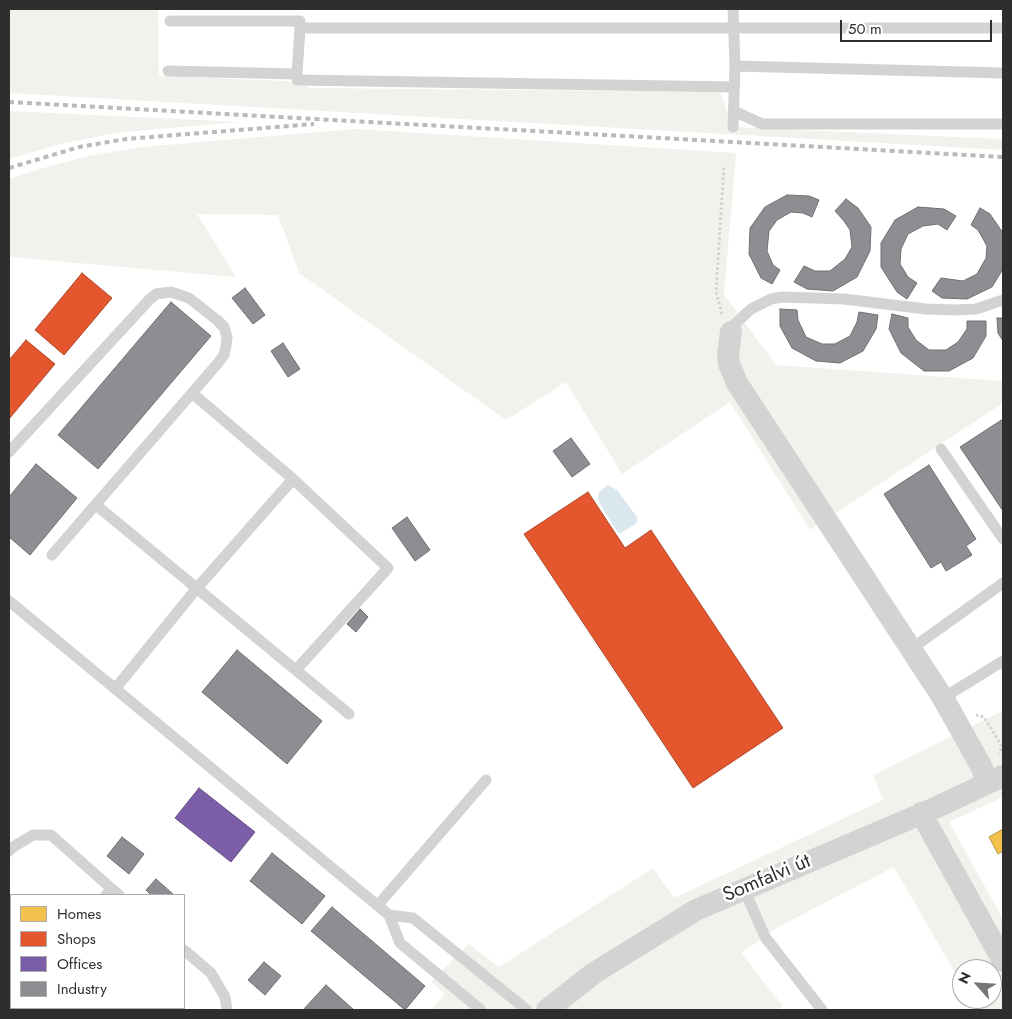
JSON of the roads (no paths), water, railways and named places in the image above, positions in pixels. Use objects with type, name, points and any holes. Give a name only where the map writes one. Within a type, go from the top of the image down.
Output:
[{"type":"street","points":[[731,332],[728,354],[729,364],[737,383],[911,649],[980,764],[996,779]]},
{"type":"street","name":"Somfalvi út","points":[[547,1010],[594,973],[696,910],[921,814],[996,779]]},
{"type":"street","points":[[921,814],[1003,961]]},
{"type":"lane","points":[[733,127],[734,9]]},
{"type":"lane","points":[[170,21],[300,21],[297,80],[734,87]]},
{"type":"lane","points":[[300,28],[1003,28]]},
{"type":"lane","points":[[735,66],[1003,73]]},
{"type":"lane","points":[[168,71],[297,74]]},
{"type":"lane","points":[[734,111],[762,124],[1003,124]]},
{"type":"lane","points":[[10,450],[156,294],[171,292],[189,298],[224,327],[227,337],[224,355],[52,555]]},
{"type":"lane","points":[[731,332],[736,323],[751,309],[771,299],[782,297],[844,299],[926,309],[956,310],[976,309],[1003,300]]},
{"type":"lane","points":[[192,393],[294,479],[388,568],[296,670]]},
{"type":"lane","points":[[941,449],[1003,539]]},
{"type":"lane","points":[[115,689],[197,588],[294,479]]},
{"type":"lane","points":[[96,505],[350,714]]},
{"type":"lane","points":[[911,649],[1003,583]]},
{"type":"lane","points":[[9,601],[378,905],[389,915],[400,943],[482,1010]]},
{"type":"lane","points":[[942,698],[1003,661]]},
{"type":"lane","points":[[378,905],[486,780]]},
{"type":"lane","points":[[9,852],[13,847],[33,835],[51,835],[112,893]]},
{"type":"lane","points":[[744,889],[765,937],[822,1010]]},
{"type":"lane","points":[[389,915],[413,918],[527,1010]]},
{"type":"lane","points":[[185,951],[211,974],[225,998],[228,1010]]},
{"type":"railway","points":[[9,102],[1003,157]]},
{"type":"railway","points":[[9,168],[79,147],[126,139],[314,124]]}]
